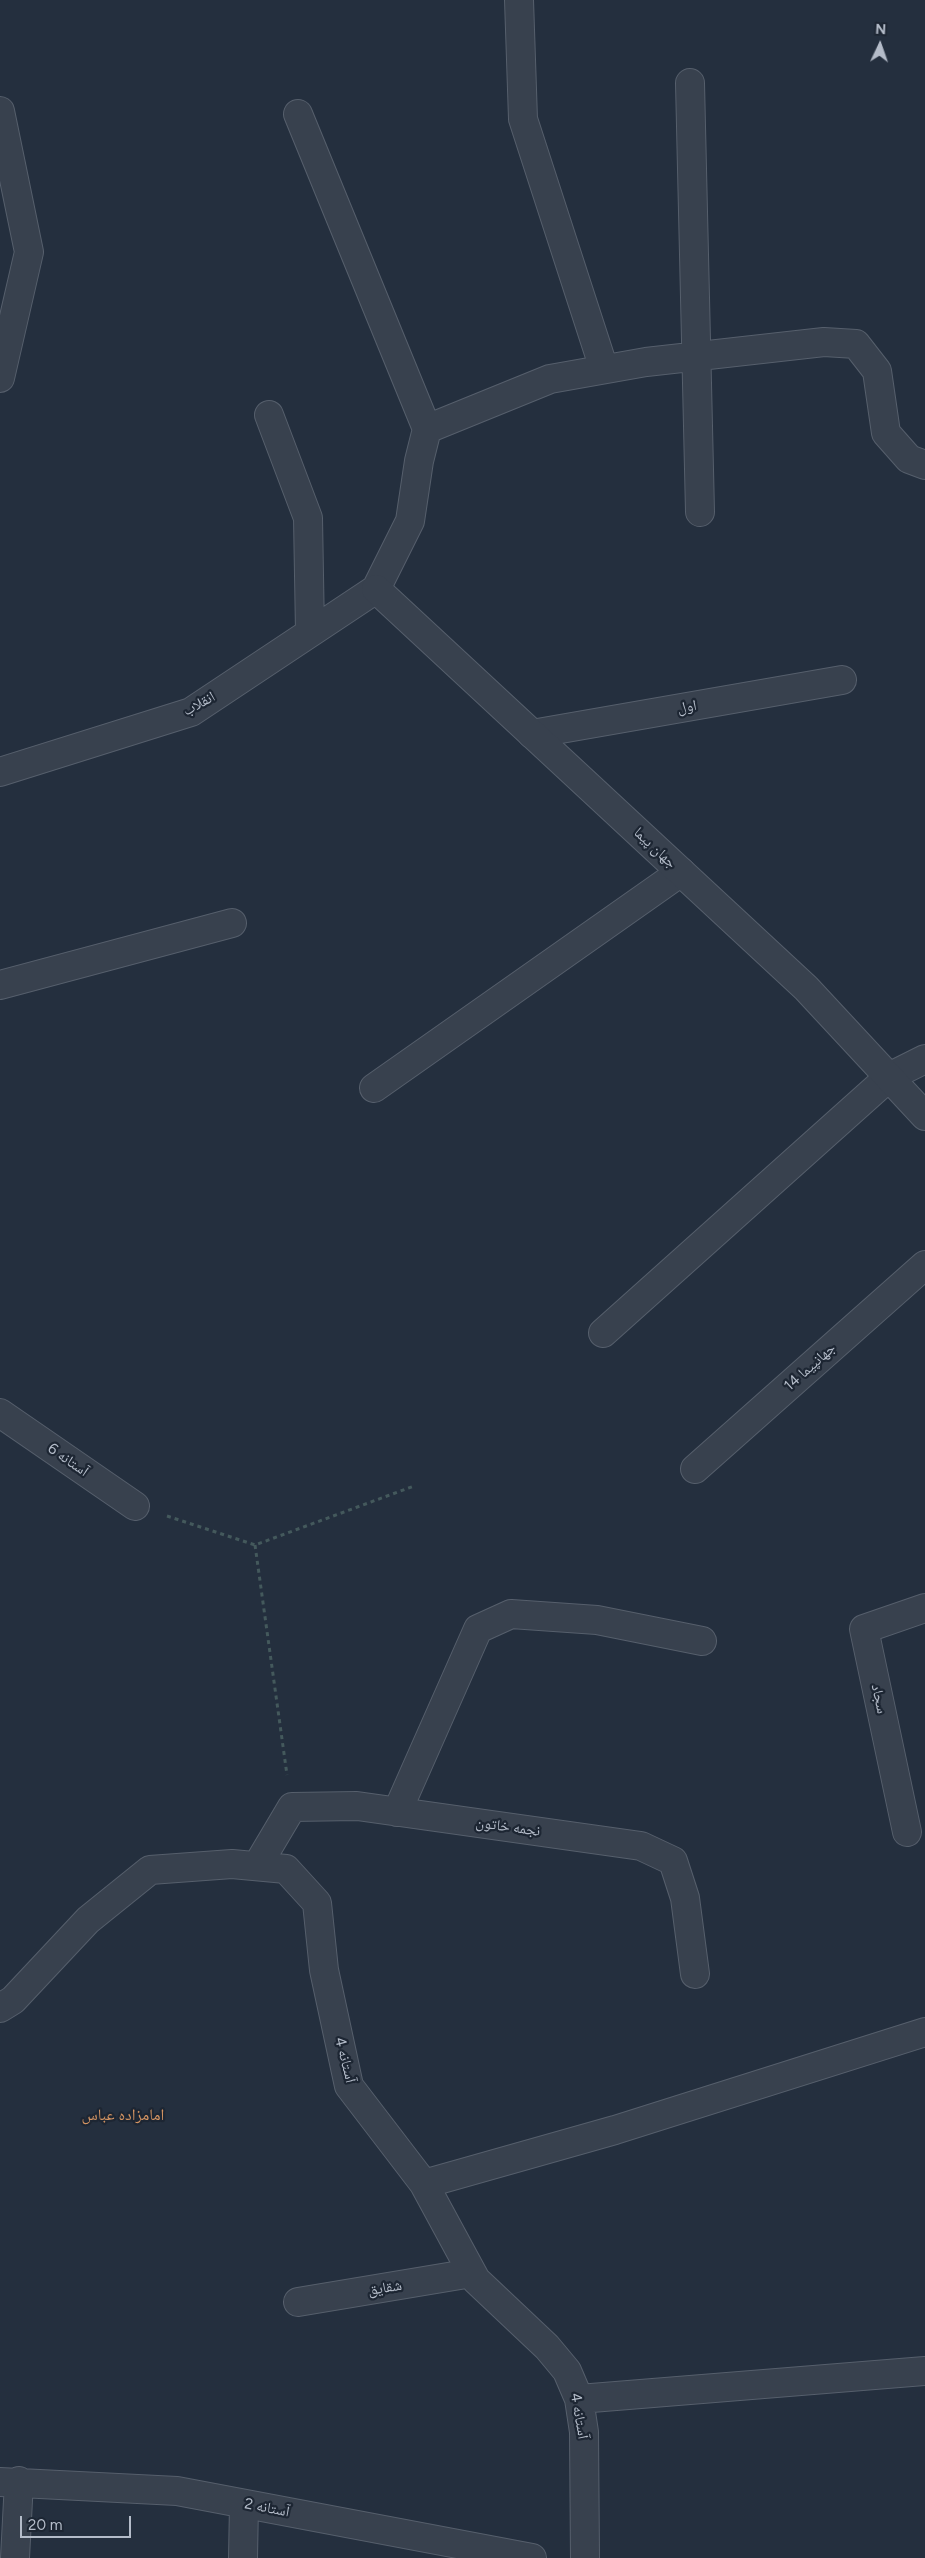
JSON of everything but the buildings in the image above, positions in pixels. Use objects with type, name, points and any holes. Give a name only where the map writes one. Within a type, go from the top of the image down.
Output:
[{"type":"street","points":[[519,0],[523,119],[604,369]]},
{"type":"street","points":[[690,82],[700,512]]},
{"type":"street","points":[[0,111],[29,252],[0,378]]},
{"type":"street","points":[[298,114],[427,429],[419,461],[410,521],[376,589]]},
{"type":"street","points":[[427,429],[550,379],[695,356],[824,342],[856,344],[877,371],[886,433],[909,459],[925,465]]},
{"type":"street","points":[[269,415],[308,518],[310,632]]},
{"type":"street","name":"انقلاب","points":[[0,772],[191,712],[376,589]]},
{"type":"street","name":"جهان پیما","points":[[376,589],[806,988],[925,1116]]},
{"type":"street","name":"اول","points":[[532,734],[842,680]]},
{"type":"street","points":[[374,1088],[682,872]]},
{"type":"street","points":[[0,985],[232,923]]},
{"type":"street","points":[[603,1333],[889,1077],[925,1059]]},
{"type":"street","name":"جهانپیما 14","points":[[696,1469],[925,1265]]},
{"type":"street","name":"آستانه 6","points":[[0,1413],[135,1506]]},
{"type":"street","name":"سجاد","points":[[907,1832],[864,1629],[925,1608]]},
{"type":"street","points":[[397,1812],[478,1629],[511,1614],[597,1620],[702,1641]]},
{"type":"street","name":"نجمه خاتون","points":[[292,1807],[357,1806],[641,1846],[673,1861],[685,1898],[695,1974]]},
{"type":"street","points":[[257,1866],[292,1807]]},
{"type":"street","name":"آستانه 4","points":[[0,2008],[13,2000],[88,1920],[150,1870],[232,1864],[286,1869],[318,1903],[324,1970],[349,2086],[424,2184],[472,2273],[547,2347],[567,2371],[579,2399],[584,2432],[585,2558]]},
{"type":"street","points":[[424,2184],[614,2130],[925,2032]]},
{"type":"street","name":"شقایق","points":[[298,2302],[472,2273]]},
{"type":"street","points":[[579,2399],[925,2371]]},
{"type":"street","points":[[10,2481],[15,2558]]},
{"type":"street","name":"آستانه 2","points":[[10,2481],[177,2491],[532,2558]]},
{"type":"street","points":[[243,2558],[244,2504]]},
{"type":"path","points":[[135,1506],[255,1544],[414,1486]]},
{"type":"path","points":[[255,1544],[292,1807]]},
{"type":"district","name":"امامزاده عباس","points":[[123,2115]]}]
